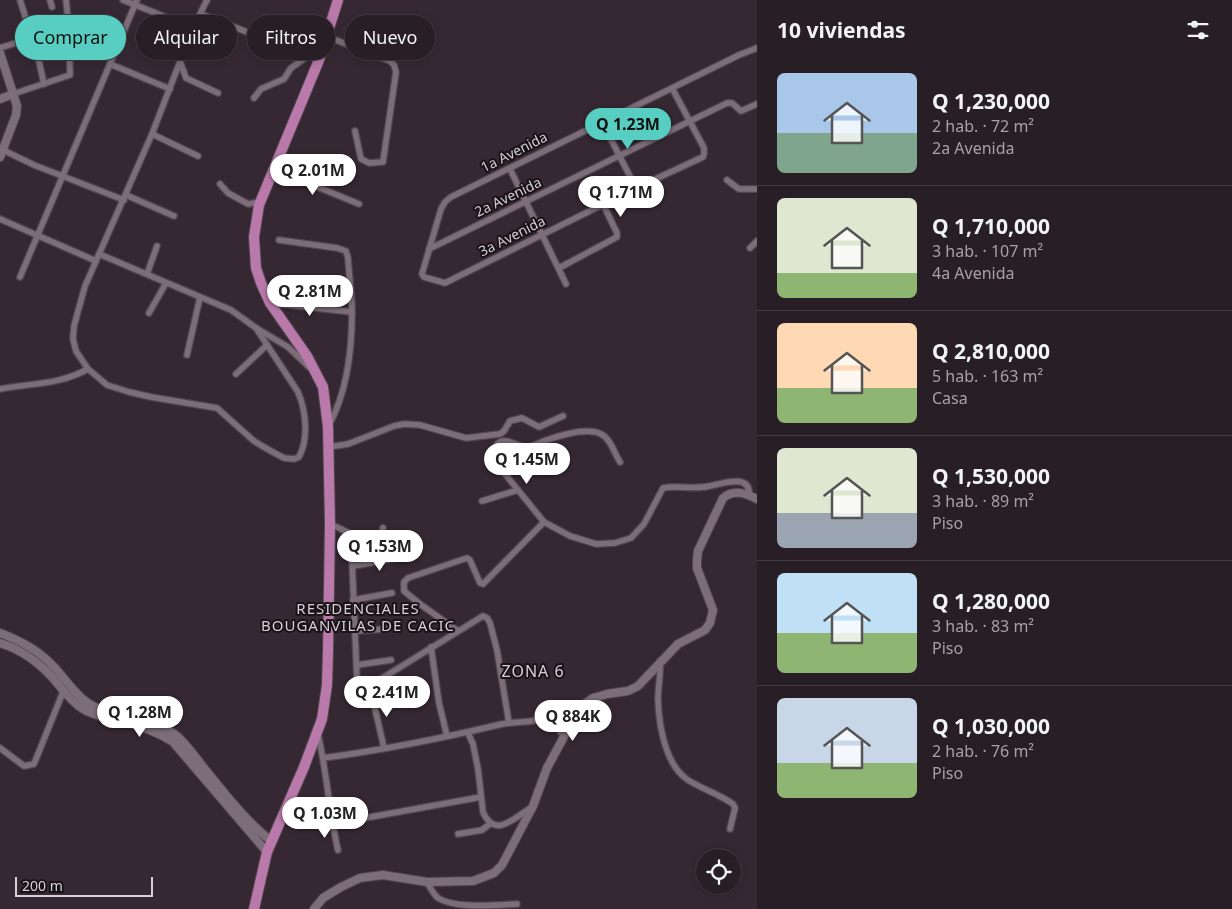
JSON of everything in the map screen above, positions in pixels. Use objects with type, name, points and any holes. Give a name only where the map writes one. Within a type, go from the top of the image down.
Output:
[{"type":"highway","points":[[334,15],[338,0]]},
{"type":"highway","points":[[254,909],[266,852],[318,732],[327,686],[330,524],[326,402],[323,387],[308,356],[270,303],[256,268],[254,252],[255,224],[261,202],[319,60]]},
{"type":"street","points":[[20,0],[25,15]]},
{"type":"street","points":[[66,0],[68,15]]},
{"type":"street","points":[[123,0],[136,2],[164,15]]},
{"type":"street","points":[[206,0],[201,14],[247,32]]},
{"type":"street","points":[[20,277],[136,2]]},
{"type":"street","points":[[335,40],[390,61],[396,67],[383,162],[369,163],[360,159],[354,131]]},
{"type":"street","points":[[0,48],[15,43]]},
{"type":"street","name":"1a Avenida","points":[[429,249],[445,202],[451,197],[739,55],[757,48]]},
{"type":"street","points":[[0,52],[17,106],[17,111],[1,151],[62,176],[174,216]]},
{"type":"street","points":[[38,60],[44,84]]},
{"type":"street","points":[[0,99],[70,75],[70,60]]},
{"type":"street","points":[[254,98],[261,89],[284,79],[292,68],[303,60]]},
{"type":"street","points":[[180,61],[152,134],[85,286],[74,326],[73,339],[76,351],[88,369],[106,384],[129,392],[172,402],[217,408],[254,441],[284,458],[299,458],[304,444],[305,425],[302,401],[256,328]]},
{"type":"street","points":[[180,61],[186,78],[218,93]]},
{"type":"street","points":[[110,64],[170,89]]},
{"type":"street","points":[[672,88],[690,120]]},
{"type":"street","name":"2a Avenida","points":[[429,249],[727,103],[732,103],[741,111],[757,104]]},
{"type":"street","name":"3a Avenida","points":[[429,249],[422,274],[424,277],[441,283],[447,282],[636,188],[703,158],[704,148],[690,120]]},
{"type":"street","points":[[602,122],[636,188]]},
{"type":"street","points":[[152,134],[198,156]]},
{"type":"street","points":[[274,169],[359,204]]},
{"type":"street","points":[[510,169],[566,284]]},
{"type":"street","points":[[728,180],[739,189],[757,189]]},
{"type":"street","points":[[220,184],[228,193],[248,204],[261,202]]},
{"type":"street","points":[[559,268],[618,237],[618,233],[603,204]]},
{"type":"street","points":[[0,219],[97,258],[147,274],[231,310],[288,347],[303,360],[317,377]]},
{"type":"street","points":[[279,240],[346,251],[348,258],[352,312],[349,358],[339,402],[328,427]]},
{"type":"street","points":[[750,248],[757,241]]},
{"type":"street","points":[[147,274],[157,246]]},
{"type":"street","points":[[149,313],[166,283]]},
{"type":"street","points":[[187,355],[200,297]]},
{"type":"street","points":[[270,303],[352,312]]},
{"type":"street","points":[[236,374],[267,345]]},
{"type":"street","points":[[0,389],[51,383],[88,369]]},
{"type":"street","points":[[328,447],[348,444],[404,424],[420,425],[466,438],[500,434],[510,421],[522,418],[539,427],[563,416]]},
{"type":"street","points":[[620,462],[607,438],[600,433],[576,433],[553,438],[527,447],[504,441],[500,442],[495,449],[494,459],[510,483],[544,522],[555,529],[596,544],[615,544],[631,538],[644,524],[663,488],[705,487],[734,481],[741,482],[747,486],[753,497]]},
{"type":"street","points":[[482,501],[518,490]]},
{"type":"street","points":[[314,909],[323,898],[360,878],[383,875],[427,882],[473,881],[494,873],[508,856],[534,806],[547,768],[580,707],[587,701],[608,694],[628,691],[638,686],[678,644],[704,630],[710,623],[712,610],[697,568],[698,552],[723,498],[735,492],[753,497]]},
{"type":"street","points":[[458,631],[404,591],[404,582],[408,578],[468,558],[480,583],[483,584],[544,522]]},
{"type":"street","points":[[330,524],[339,527],[351,535],[380,541],[383,528]]},
{"type":"street","points":[[351,535],[357,681]]},
{"type":"street","points":[[353,566],[403,557]]},
{"type":"street","points":[[354,600],[392,593]]},
{"type":"street","points":[[384,748],[371,691],[376,682],[483,616],[488,618],[497,650],[509,723]]},
{"type":"street","points":[[355,631],[386,629]]},
{"type":"street","points":[[0,634],[17,639],[33,649],[49,662],[78,695],[88,703],[104,710],[158,726],[176,736],[253,826],[271,841]]},
{"type":"street","points":[[0,643],[32,658],[51,676],[72,701],[85,710],[100,717],[140,726],[161,734],[173,742],[266,852]]},
{"type":"street","points":[[431,647],[439,703],[447,736]]},
{"type":"street","points":[[357,665],[391,660]]},
{"type":"street","points":[[660,661],[661,675],[658,699],[661,732],[669,754],[677,769],[687,780],[733,804],[735,808],[730,829]]},
{"type":"street","points":[[0,748],[24,766],[34,764],[63,692]]},
{"type":"street","points":[[58,707],[72,701]]},
{"type":"street","points":[[324,758],[468,733],[509,723],[535,722],[547,717],[557,725],[559,731],[564,736]]},
{"type":"street","points":[[318,732],[324,758],[332,824],[338,850]]},
{"type":"street","points":[[468,733],[473,744],[483,812],[486,820],[491,824],[500,826],[534,806]]},
{"type":"street","points":[[332,824],[481,797]]},
{"type":"street","points":[[458,834],[482,830],[491,824]]},
{"type":"street","points":[[427,882],[436,896],[450,905],[466,907],[517,904]]},
{"type":"district","name":"RESIDENCIALES BOUGANVILAS DE CACIC","points":[[358,618]]},
{"type":"district","name":"ZONA 6","points":[[533,671]]}]
